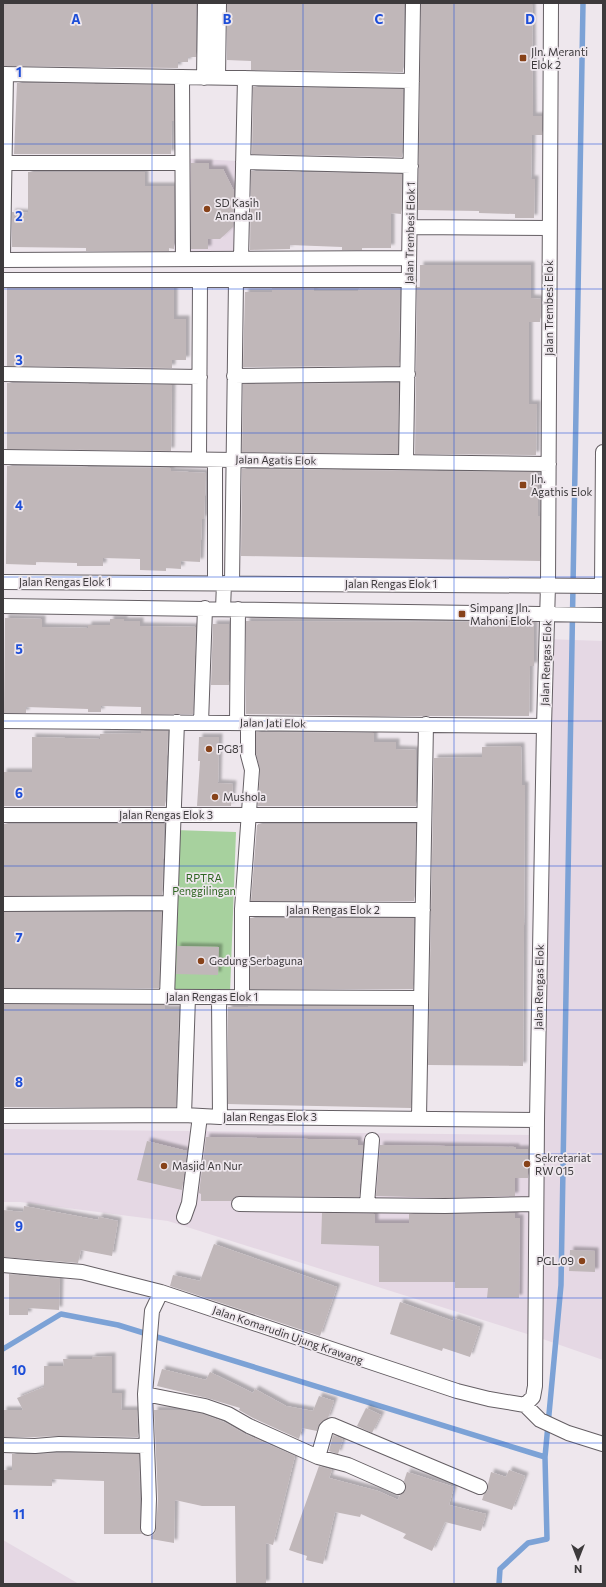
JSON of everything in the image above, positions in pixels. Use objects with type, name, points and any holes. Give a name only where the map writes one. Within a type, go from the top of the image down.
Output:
[{"type":"street","points":[[204,78],[205,3]]},
{"type":"street","points":[[218,78],[219,3]]},
{"type":"street","name":"Jalan Trembesi Elok 1","points":[[406,462],[413,3]]},
{"type":"street","name":"Jalan Trembesi Elok","points":[[550,3],[549,464],[553,586],[552,614]]},
{"type":"street","points":[[3,254],[5,74],[412,81]]},
{"type":"street","points":[[182,77],[183,259]]},
{"type":"street","points":[[242,259],[245,78]]},
{"type":"street","points":[[243,162],[411,166]]},
{"type":"street","points":[[5,164],[182,163]]},
{"type":"street","points":[[410,227],[549,228]]},
{"type":"street","points":[[3,260],[409,258]]},
{"type":"street","points":[[3,280],[409,280]]},
{"type":"street","points":[[199,459],[200,280]]},
{"type":"street","points":[[223,583],[234,460],[236,280]]},
{"type":"street","points":[[3,374],[200,377]]},
{"type":"street","points":[[234,376],[408,374]]},
{"type":"street","points":[[598,586],[603,452]]},
{"type":"street","name":"Jalan Agatis Elok","points":[[3,457],[549,464]]},
{"type":"street","points":[[215,460],[223,583],[223,609]]},
{"type":"street","name":"Jalan Rengas Elok 1","points":[[3,582],[598,586]]},
{"type":"street","points":[[3,606],[596,615]]},
{"type":"street","points":[[201,723],[205,608]]},
{"type":"street","points":[[238,609],[243,723],[252,770],[242,909],[242,997]]},
{"type":"street","name":"Jalan Rengas Elok","points":[[525,1405],[533,1397],[534,1392],[544,726],[552,614]]},
{"type":"street","name":"Jalan Jati Elok","points":[[3,721],[544,726]]},
{"type":"street","points":[[167,997],[177,722]]},
{"type":"street","points":[[420,1118],[426,724]]},
{"type":"street","name":"Jalan Rengas Elok 3","points":[[3,815],[424,815]]},
{"type":"street","points":[[3,904],[170,903]]},
{"type":"street","name":"Jalan Rengas Elok 2","points":[[242,909],[423,910]]},
{"type":"street","name":"Jalan Rengas Elok 1","points":[[3,996],[421,998]]},
{"type":"street","points":[[184,1115],[188,997]]},
{"type":"street","points":[[219,997],[220,1117]]},
{"type":"street","name":"Jalan Rengas Elok 3","points":[[3,1116],[184,1115],[220,1117],[537,1120]]},
{"type":"street","points":[[184,1217],[189,1203],[200,1116]]},
{"type":"street","points":[[367,1204],[372,1140]]},
{"type":"street","points":[[239,1204],[367,1204],[445,1206],[536,1204]]},
{"type":"street","name":"Jalan Komarudin Ujung Krawang","points":[[3,1265],[82,1272],[161,1292],[457,1391],[489,1399],[525,1405]]},
{"type":"street","points":[[148,1528],[149,1499],[146,1446],[146,1368],[152,1311],[161,1292]]},
{"type":"street","points":[[145,1394],[205,1406],[228,1414],[249,1426],[318,1457],[348,1465],[398,1487]]},
{"type":"street","points":[[525,1405],[540,1420],[568,1433],[603,1444]]},
{"type":"street","points":[[318,1457],[326,1429],[332,1425],[480,1487]]},
{"type":"street","points":[[3,1445],[35,1446],[59,1444],[146,1446]]},
{"type":"shaded area","name":"SD Kasih Ananda II","points":[[177,158],[238,161],[238,258],[174,257]]},
{"type":"shaded area","points":[[545,639],[603,641],[603,1360],[537,1337],[168,1221],[20,1202],[3,1202],[3,1129],[538,1135]]},
{"type":"shaded area","points":[[3,1540],[79,1584],[3,1584]]},
{"type":"green space","name":"RPTRA Penggilingan","points":[[174,830],[236,832],[230,993],[173,995]]},
{"type":"building","points":[[3,3],[196,3],[196,57],[188,57],[188,62],[178,62],[178,68],[3,66]]},
{"type":"building","points":[[227,3],[404,3],[403,72],[251,70],[251,61],[227,60]]},
{"type":"building","points":[[421,3],[532,3],[533,116],[542,116],[542,135],[532,135],[531,179],[535,179],[534,218],[515,218],[515,214],[479,213],[479,211],[418,210]]},
{"type":"building","points":[[17,83],[174,85],[174,121],[172,121],[171,154],[14,154]]},
{"type":"building","points":[[253,87],[403,89],[402,157],[252,154]]},
{"type":"building","points":[[191,163],[209,163],[209,169],[223,169],[234,191],[233,227],[220,239],[208,239],[208,249],[191,249]]},
{"type":"building","points":[[251,171],[402,174],[401,214],[391,213],[391,248],[342,250],[342,247],[290,245],[290,249],[250,250]]},
{"type":"building","points":[[28,172],[145,172],[145,186],[174,186],[174,249],[169,248],[169,251],[86,251],[86,248],[12,247],[12,212],[28,213]]},
{"type":"building","points":[[420,265],[531,265],[531,298],[541,299],[540,322],[529,322],[529,404],[537,404],[536,455],[415,454],[417,287],[420,287]]},
{"type":"building","points":[[7,288],[174,288],[174,319],[186,319],[186,360],[172,360],[172,368],[7,366]]},
{"type":"building","points":[[272,288],[314,288],[314,291],[358,291],[358,289],[400,288],[399,366],[243,367],[245,292],[272,292]]},
{"type":"building","points":[[7,383],[172,385],[171,451],[7,449]]},
{"type":"building","points":[[399,383],[398,454],[242,452],[243,384]]},
{"type":"building","points":[[7,466],[171,468],[171,471],[206,473],[200,562],[181,561],[181,569],[166,568],[166,571],[140,570],[140,559],[103,558],[103,566],[77,566],[77,563],[36,562],[36,565],[6,564]]},
{"type":"building","points":[[242,469],[536,472],[536,474],[538,474],[538,516],[540,516],[540,561],[241,556]]},
{"type":"building","points":[[5,618],[42,619],[42,627],[88,628],[88,625],[110,625],[110,619],[124,619],[124,621],[140,621],[140,626],[196,627],[193,714],[141,714],[141,707],[101,706],[101,712],[88,712],[88,709],[26,707],[26,713],[4,713]]},
{"type":"building","points":[[246,621],[534,622],[534,666],[530,666],[529,716],[246,714]]},
{"type":"building","points":[[213,624],[229,624],[229,685],[211,685]]},
{"type":"building","points":[[141,731],[168,731],[165,806],[3,806],[3,772],[32,772],[32,737],[100,739],[100,734],[141,733]]},
{"type":"building","points":[[256,732],[374,733],[374,742],[396,742],[396,749],[416,750],[416,806],[258,806],[260,770],[256,754]]},
{"type":"building","points":[[199,737],[219,737],[218,783],[233,784],[231,806],[197,806],[200,761],[198,761]]},
{"type":"building","points":[[521,746],[522,785],[525,785],[523,1066],[428,1065],[434,758],[482,757],[482,747]]},
{"type":"building","points":[[3,824],[164,824],[162,895],[3,896]]},
{"type":"building","points":[[258,824],[416,824],[414,901],[251,901]]},
{"type":"building","points":[[3,912],[162,912],[159,988],[3,988]]},
{"type":"building","points":[[250,918],[414,918],[413,989],[250,989]]},
{"type":"building","name":"Gedung Serbaguna","points":[[177,946],[219,947],[218,975],[176,974]]},
{"type":"building","points":[[3,1004],[165,1005],[165,1009],[179,1009],[176,1107],[3,1107]]},
{"type":"building","points":[[412,1006],[411,1108],[228,1104],[228,1007]]},
{"type":"building","points":[[206,1137],[358,1140],[358,1145],[363,1145],[359,1197],[239,1196],[235,1197],[231,1201],[201,1201],[201,1194],[199,1193]]},
{"type":"building","name":"Masjid An Nur","points":[[147,1141],[187,1151],[182,1190],[137,1180]]},
{"type":"building","points":[[380,1145],[516,1147],[516,1149],[528,1149],[528,1178],[515,1178],[515,1196],[445,1198],[376,1196]]},
{"type":"building","points":[[24,1206],[98,1220],[99,1217],[118,1221],[112,1256],[81,1250],[78,1263],[3,1257],[3,1210],[23,1212]]},
{"type":"building","points":[[322,1213],[375,1214],[375,1223],[409,1223],[409,1214],[515,1213],[515,1218],[520,1218],[519,1298],[487,1298],[488,1288],[455,1288],[455,1282],[379,1282],[379,1246],[321,1244]]},
{"type":"building","points":[[214,1244],[337,1287],[320,1336],[170,1286],[173,1275],[200,1281]]},
{"type":"building","name":"PGL.09","points":[[570,1250],[595,1251],[595,1272],[569,1271]]},
{"type":"building","points":[[9,1274],[60,1279],[59,1310],[28,1308],[28,1315],[9,1315]]},
{"type":"building","points":[[400,1302],[453,1321],[454,1318],[480,1327],[470,1357],[443,1348],[442,1351],[390,1334]]},
{"type":"building","points":[[112,1356],[112,1393],[122,1393],[121,1410],[137,1410],[138,1437],[3,1437],[3,1410],[23,1410],[17,1398],[44,1387],[44,1366],[64,1366],[63,1359],[92,1359],[92,1357]]},
{"type":"building","points":[[162,1369],[206,1380],[210,1372],[253,1393],[255,1389],[286,1406],[313,1411],[319,1396],[334,1401],[328,1418],[320,1423],[317,1431],[302,1428],[299,1439],[253,1418],[239,1410],[240,1408],[207,1398],[157,1386]]},
{"type":"building","points":[[366,1408],[381,1415],[372,1433],[357,1426]]},
{"type":"building","points":[[154,1410],[183,1410],[203,1414],[224,1422],[245,1434],[295,1456],[273,1545],[266,1543],[266,1584],[236,1584],[235,1506],[202,1506],[175,1500],[174,1543],[151,1539],[151,1536],[155,1533],[156,1529],[158,1499]]},
{"type":"building","points":[[333,1435],[343,1439],[338,1454],[329,1451]]},
{"type":"building","points":[[12,1454],[139,1454],[140,1528],[142,1534],[104,1534],[104,1481],[52,1479],[52,1486],[3,1485],[3,1470],[12,1470]]},
{"type":"building","points":[[319,1466],[332,1470],[329,1478],[378,1491],[398,1500],[400,1495],[406,1490],[404,1481],[407,1472],[454,1487],[449,1505],[486,1514],[481,1531],[445,1522],[432,1551],[403,1538],[406,1534],[361,1514],[360,1517],[335,1512],[323,1564],[306,1560],[307,1556],[289,1550]]},
{"type":"building","points":[[509,1470],[525,1476],[512,1510],[482,1500],[484,1494],[488,1490],[491,1472],[506,1477]]},
{"type":"waterway","points":[[545,1457],[561,1285],[583,3]]},
{"type":"waterway","points":[[3,1349],[61,1314],[118,1325],[545,1457],[547,1539],[528,1543],[500,1569],[499,1584]]},
{"type":"place","name":"Jln. Meranti Elok 2","points":[[523,58]]},
{"type":"place","name":"SD Kasih Ananda II","points":[[207,209]]},
{"type":"place","name":"Jln. Agathis Elok","points":[[523,485]]},
{"type":"place","name":"Simpang Jln. Mahoni Elok","points":[[462,614]]},
{"type":"place","name":"PG81","points":[[209,749]]},
{"type":"place","name":"Mushola","points":[[215,797]]},
{"type":"place","name":"Gedung Serbaguna","points":[[201,961]]},
{"type":"place","name":"Sekretariat RW 015","points":[[527,1164]]},
{"type":"place","name":"Masjid An Nur","points":[[164,1166]]},
{"type":"place","name":"PGL.09","points":[[582,1261]]}]
